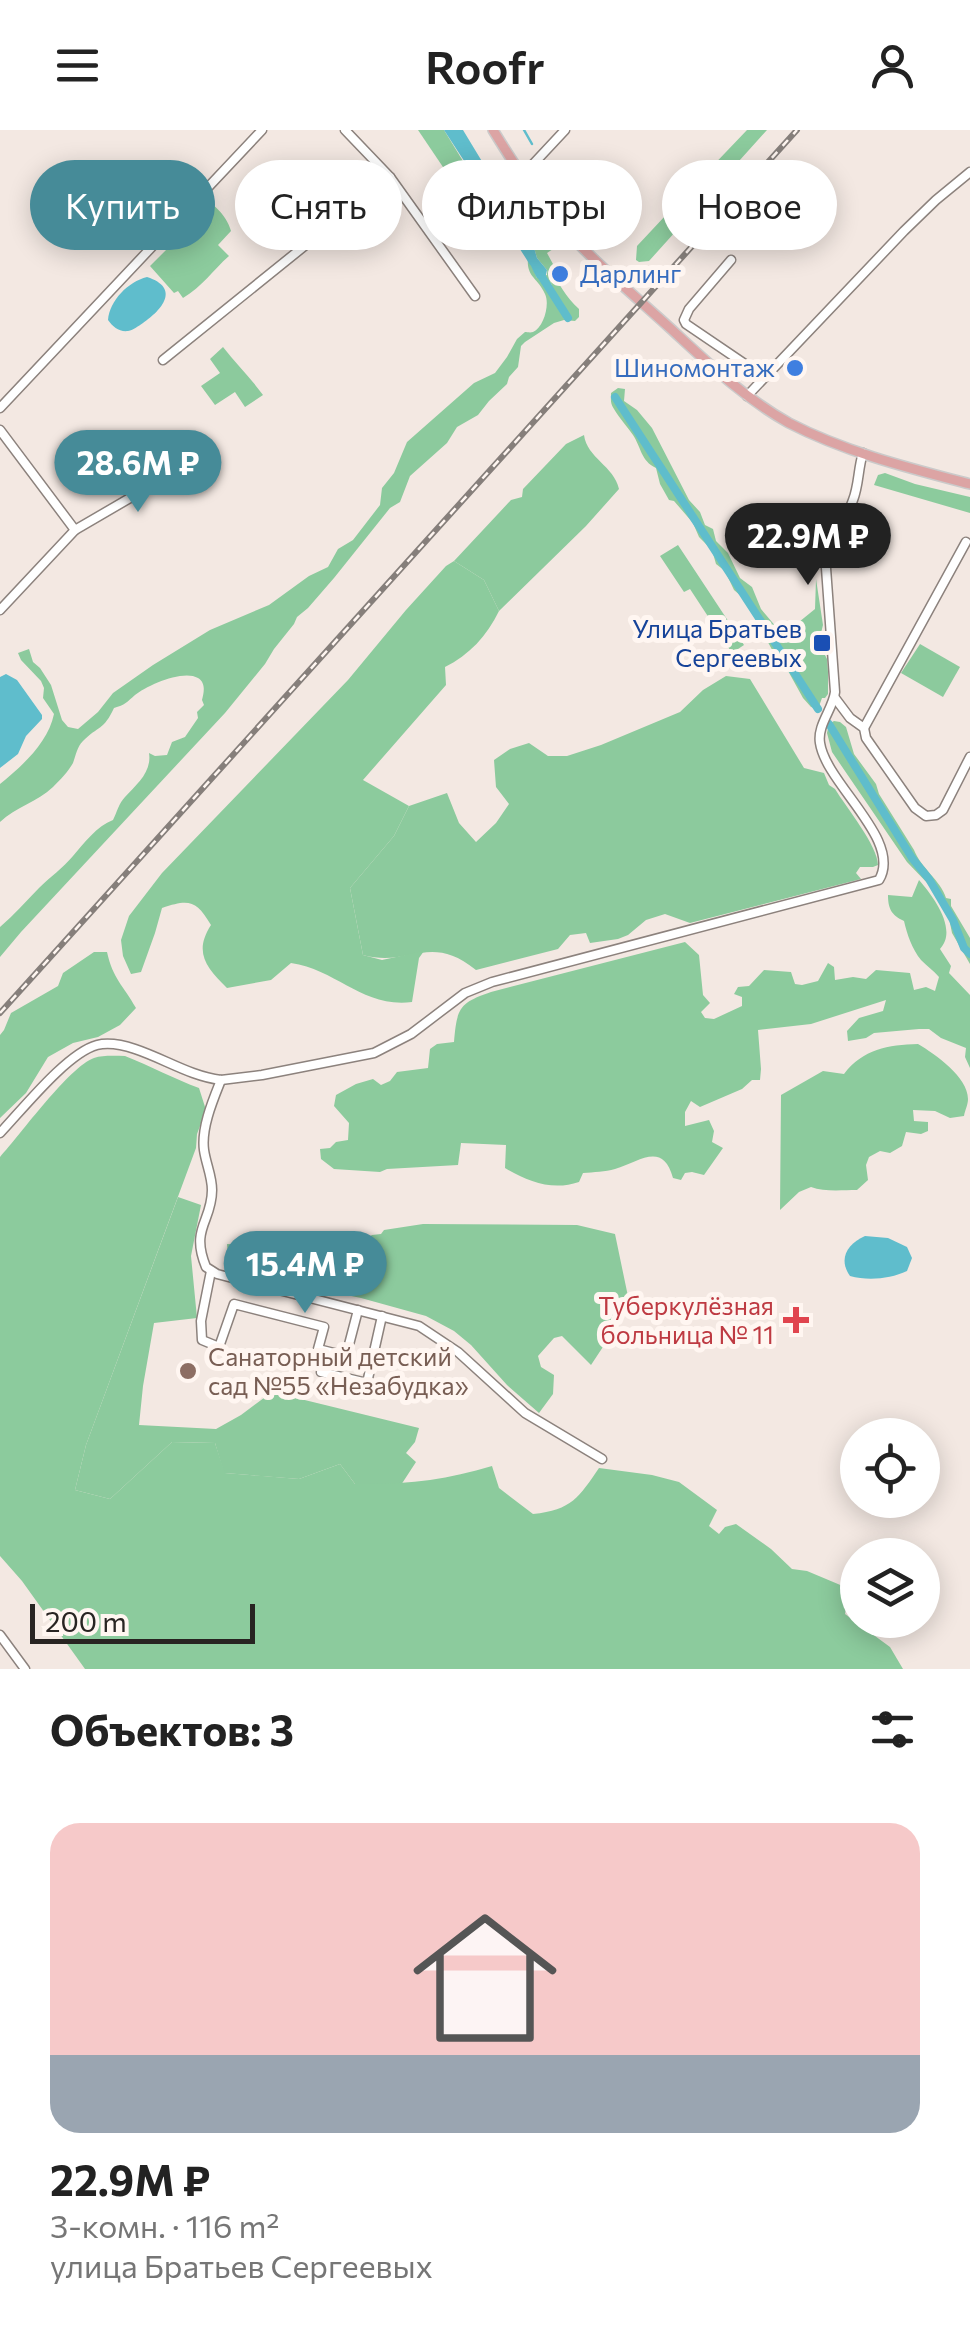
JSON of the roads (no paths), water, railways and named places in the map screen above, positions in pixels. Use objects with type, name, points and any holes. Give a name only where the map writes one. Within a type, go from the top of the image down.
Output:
[{"type":"main road","points":[[493,130],[512,160]]},
{"type":"main road","points":[[586,250],[748,396],[806,431],[864,453],[970,484]]},
{"type":"street","points":[[0,408],[262,130]]},
{"type":"street","points":[[345,130],[374,160]]},
{"type":"street","points":[[537,160],[565,130]]},
{"type":"street","points":[[748,396],[924,211],[970,172]]},
{"type":"street","points":[[402,194],[476,296]]},
{"type":"street","points":[[164,360],[300,250]]},
{"type":"street","points":[[730,260],[689,308],[684,320],[764,377]]},
{"type":"street","points":[[0,430],[76,530]]},
{"type":"street","points":[[0,1133],[79,1054],[97,1045],[134,1048],[194,1074],[222,1080],[374,1053],[401,1040],[466,994],[492,982],[879,880],[885,865],[880,846],[827,762],[819,735],[835,698],[826,568],[855,494],[864,453]]},
{"type":"street","points":[[0,610],[76,530],[178,470],[195,469]]},
{"type":"street","points":[[966,542],[864,728],[866,738],[915,808],[929,817],[943,810],[970,757]]},
{"type":"street","points":[[835,698],[850,718],[864,728]]},
{"type":"street","points":[[222,1080],[204,1144],[212,1192],[199,1245],[210,1271],[431,1332],[525,1413],[602,1459]]},
{"type":"street","points":[[210,1271],[201,1320],[202,1340],[219,1347],[234,1304],[324,1327],[318,1349],[346,1356],[358,1310]]},
{"type":"street","points":[[279,1316],[286,1292]]},
{"type":"street","points":[[367,1384],[382,1316]]},
{"type":"street","points":[[321,1372],[409,1393]]},
{"type":"street","points":[[0,1636],[25,1669]]},
{"type":"water","points":[[444,130],[463,130],[481,160],[463,160]]},
{"type":"water","points":[[525,250],[535,250],[547,270],[545,279],[537,278]]},
{"type":"water","points":[[147,277],[163,287],[166,293],[162,306],[134,329],[116,328],[108,320],[116,299]]},
{"type":"water","points":[[6,674],[17,680],[42,719],[26,736],[18,754],[0,768],[0,677]]},
{"type":"water","points":[[865,1236],[888,1238],[907,1247],[912,1258],[907,1271],[879,1278],[850,1276],[846,1253]]},
{"type":"waterway","points":[[524,130],[532,144]]},
{"type":"waterway","points":[[525,250],[533,262]]},
{"type":"waterway","points":[[540,274],[568,318]]},
{"type":"waterway","points":[[615,397],[818,709]]},
{"type":"waterway","points":[[829,724],[929,879],[970,954]]},
{"type":"railway","points":[[0,1013],[797,130]]},
{"type":"place","name":"Дарлинг","points":[[560,274]]},
{"type":"place","name":"Шиномонтаж","points":[[795,368]]},
{"type":"place","name":"Улица Братьев Сергеевых","points":[[822,643]]},
{"type":"place","name":"Туберкулёзная больница № 11","points":[[796,1320]]},
{"type":"place","name":"Санаторный детский сад №55 «Незабудка»","points":[[188,1371]]}]
